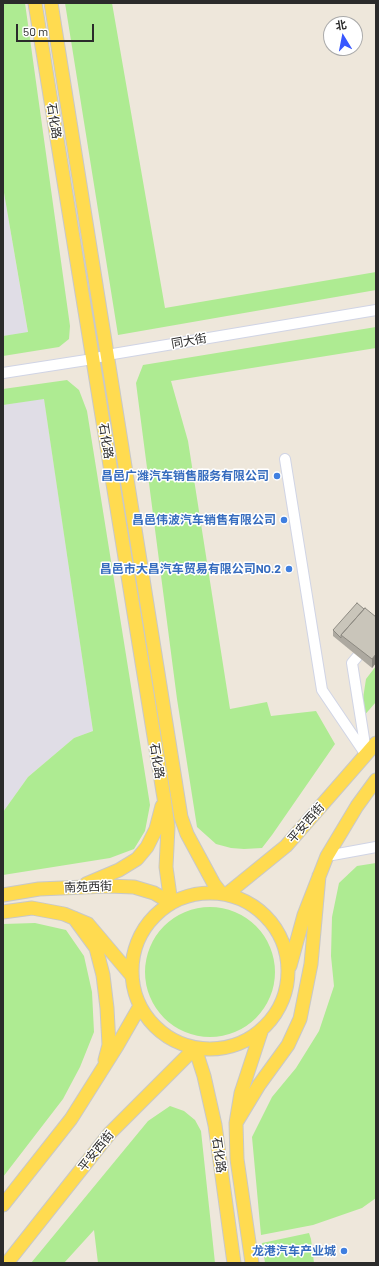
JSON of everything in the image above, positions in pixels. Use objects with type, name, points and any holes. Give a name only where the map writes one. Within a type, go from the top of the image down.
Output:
[{"type":"main road","name":"石化路","points":[[35,3],[164,798],[168,827],[166,867],[171,903]]},
{"type":"main road","name":"石化路","points":[[51,3],[181,817],[187,834],[214,884],[224,893]]},
{"type":"main road","name":"平安西街","points":[[224,893],[286,846],[376,743]]},
{"type":"main road","points":[[290,968],[284,943],[271,920],[251,903],[224,893],[189,895],[171,903],[150,920],[140,937],[133,956],[132,976],[134,992],[140,1006],[154,1026],[173,1040],[195,1048],[218,1050],[241,1044],[261,1032],[277,1014],[287,992],[290,968],[304,915],[327,856],[356,806],[376,780]]},
{"type":"main road","points":[[78,887],[119,870],[137,859],[147,847],[156,829],[164,798]]},
{"type":"main road","points":[[236,1123],[288,1045],[300,1019],[311,964],[319,876]]},
{"type":"main road","name":"南苑西街","points":[[3,895],[39,889],[108,886],[134,887],[154,893],[171,903]]},
{"type":"main road","points":[[3,912],[32,908],[64,914],[88,924],[132,976]]},
{"type":"main road","points":[[74,918],[96,948],[103,975],[108,1008],[108,1045],[102,1072]]},
{"type":"main road","points":[[3,1205],[71,1119],[102,1072],[140,1006]]},
{"type":"main road","points":[[252,1263],[237,1159],[236,1123],[241,1093],[261,1032]]},
{"type":"main road","name":"石化路","points":[[195,1048],[204,1076],[215,1125],[234,1263]]},
{"type":"main road","name":"平安西街","points":[[7,1263],[110,1133],[195,1048]]},
{"type":"street","name":"同大街","points":[[3,373],[376,310]]},
{"type":"street","points":[[285,459],[322,690],[366,755]]},
{"type":"street","points":[[357,657],[352,663],[366,755]]},
{"type":"street","points":[[327,856],[376,848]]},
{"type":"shaded area","points":[[3,187],[28,333],[3,336]]},
{"type":"shaded area","points":[[44,398],[93,731],[74,738],[28,777],[3,812],[3,405]]},
{"type":"green space","points":[[3,3],[25,3],[70,326],[69,339],[59,347],[3,356],[3,336],[28,332],[3,187]]},
{"type":"green space","points":[[65,3],[112,3],[165,308],[376,272],[376,290],[118,335]]},
{"type":"green space","points":[[376,327],[376,348],[171,381],[188,441],[230,709],[267,702],[271,716],[316,711],[335,744],[262,848],[231,848],[216,844],[197,827],[177,699],[136,383],[143,365]]},
{"type":"green space","points":[[67,380],[79,390],[87,411],[150,805],[145,831],[134,849],[110,858],[3,875],[3,812],[28,777],[74,738],[93,731],[44,399],[3,405],[3,389]]},
{"type":"green space","points":[[376,666],[376,702],[362,718],[362,705],[366,679]]},
{"type":"green space","points":[[376,863],[376,1198],[362,1208],[313,1225],[261,1235],[252,1137],[272,1097],[296,1068],[319,1031],[334,986],[331,956],[332,917],[339,883],[357,866]]},
{"type":"green space","points":[[210,907],[235,912],[256,926],[270,947],[275,972],[270,997],[256,1018],[235,1032],[210,1037],[185,1032],[164,1018],[150,997],[145,972],[150,947],[164,926],[185,912]]},
{"type":"green space","points":[[35,923],[66,930],[84,956],[92,992],[94,1032],[80,1067],[63,1099],[3,1177],[3,924]]},
{"type":"green space","points":[[170,1106],[184,1111],[195,1120],[201,1131],[215,1263],[98,1263],[94,1230],[64,1263],[31,1263],[148,1121]]},
{"type":"green space","points":[[309,1233],[314,1263],[265,1263],[262,1243]]},
{"type":"building","points":[[357,603],[364,609],[341,635],[341,638],[333,630]]},
{"type":"building","points":[[365,608],[376,617],[376,654],[372,659],[341,635]]},
{"type":"place","name":"昌邑广潍汽车销售服务有限公司","points":[[277,476]]},
{"type":"place","name":"昌邑伟波汽车销售有限公司","points":[[284,520]]},
{"type":"place","name":"昌邑市大昌汽车贸易有限公司NO.2","points":[[289,569]]},
{"type":"place","name":"龙港汽车产业城","points":[[344,1251]]}]
